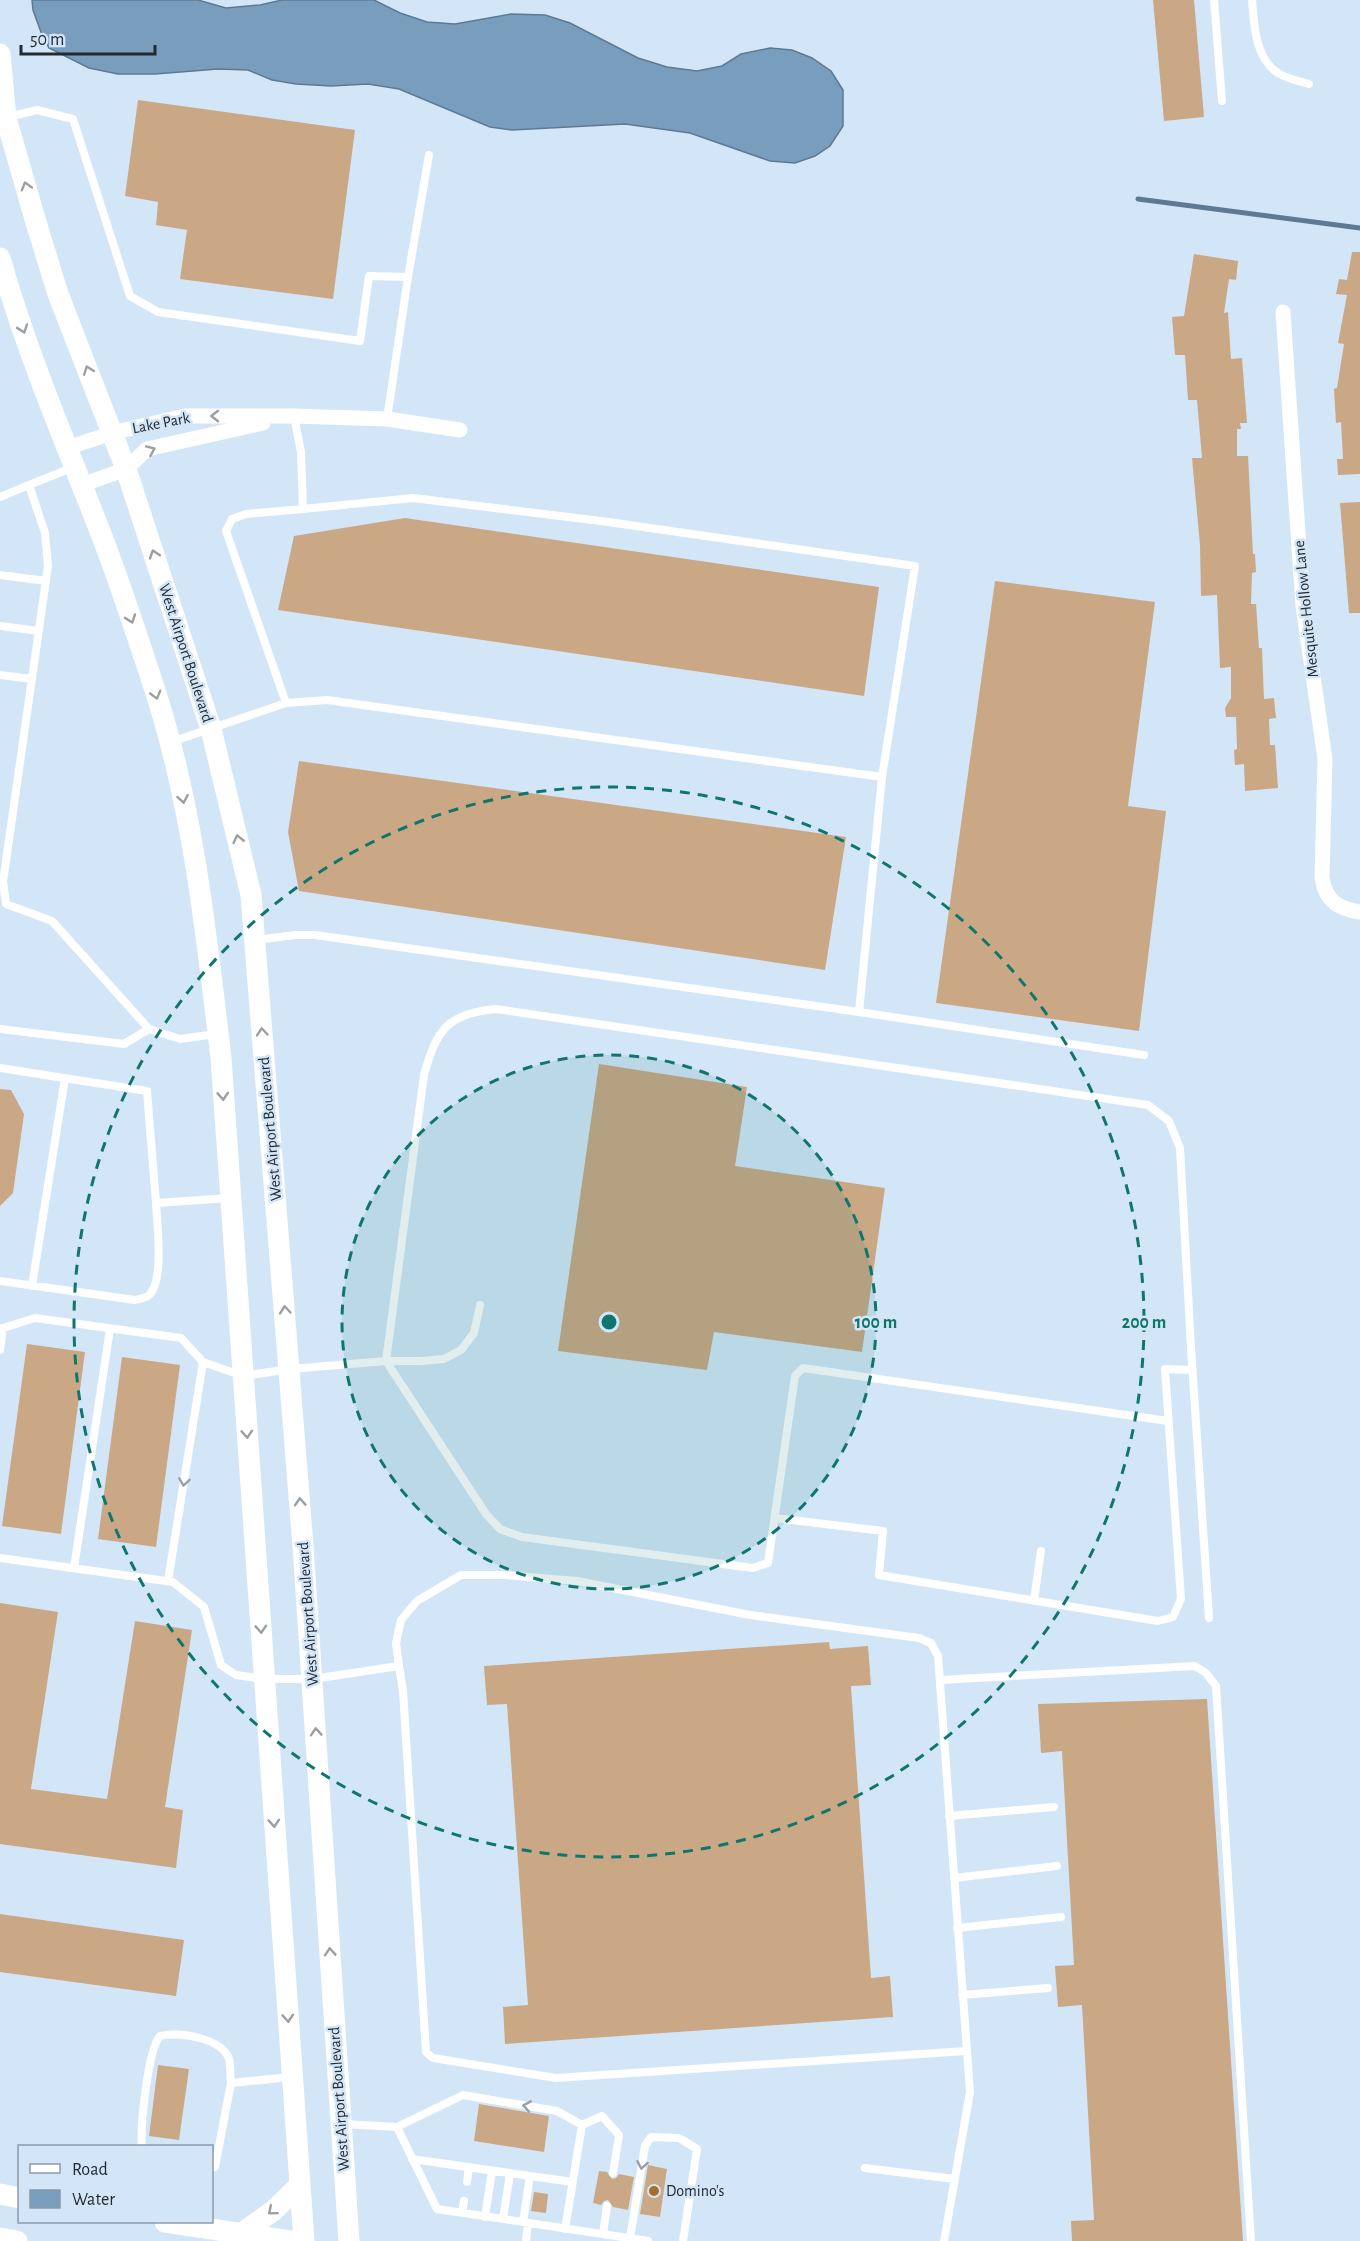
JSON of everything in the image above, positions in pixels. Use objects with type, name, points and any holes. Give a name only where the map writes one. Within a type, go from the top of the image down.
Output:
[{"type":"main road","name":"West Airport Boulevard","points":[[0,54],[3,118],[58,294],[126,469],[211,729],[250,895],[290,1369],[313,1679],[349,2241]]},
{"type":"main road","points":[[0,258],[4,289],[75,467],[154,686],[179,775],[202,903],[218,1034],[231,1198],[303,2241]]},
{"type":"main road","points":[[242,2233],[273,2211],[300,2185]]},
{"type":"main road","points":[[0,2194],[18,2198]]},
{"type":"main road","points":[[172,2223],[290,2241]]},
{"type":"main road","points":[[0,2238],[17,2241]]},
{"type":"street","name":"Mesquite Hollow Lane","points":[[1282,312],[1303,606],[1325,759],[1322,879],[1325,890],[1334,902],[1346,910],[1360,912]]},
{"type":"street","name":"Lake Park","points":[[75,467],[112,433],[185,416],[387,419],[460,430]]},
{"type":"street","name":"Lake Park","points":[[75,467],[126,469],[147,449],[294,416]]},
{"type":"lane","points":[[1214,0],[1222,101]]},
{"type":"lane","points":[[1252,0],[1255,30],[1263,57],[1277,73],[1309,84]]},
{"type":"lane","points":[[3,118],[37,110],[73,119],[130,296],[158,312],[360,341],[369,276],[408,277]]},
{"type":"lane","points":[[387,419],[429,155]]},
{"type":"lane","points":[[294,416],[301,452],[303,509]]},
{"type":"lane","points":[[0,497],[75,467]]},
{"type":"lane","points":[[29,485],[45,532],[48,566],[3,882],[6,904],[52,921],[149,1029],[180,1039],[218,1034]]},
{"type":"lane","points":[[285,703],[226,531],[232,519],[246,514],[413,498],[601,521],[915,566],[882,777],[859,1012]]},
{"type":"lane","points":[[0,575],[46,581]]},
{"type":"lane","points":[[0,626],[39,631]]},
{"type":"lane","points":[[0,675],[32,680]]},
{"type":"lane","points":[[170,742],[285,703],[327,700],[882,777]]},
{"type":"lane","points":[[254,940],[315,935],[1144,1055]]},
{"type":"lane","points":[[1168,1421],[803,1368],[795,1376],[768,1563],[753,1568],[522,1537],[500,1530],[486,1514],[386,1360],[424,1075],[433,1044],[449,1023],[471,1011],[496,1009],[1148,1105],[1169,1121],[1180,1148],[1209,1618]]},
{"type":"lane","points":[[0,1029],[124,1044],[149,1029]]},
{"type":"lane","points":[[0,1068],[147,1091],[158,1260],[156,1285],[148,1296],[135,1300],[0,1281]]},
{"type":"lane","points":[[32,1286],[65,1078]]},
{"type":"lane","points":[[156,1203],[231,1198]]},
{"type":"lane","points":[[0,1350],[1,1328],[35,1318],[181,1338],[203,1362],[243,1376],[386,1360],[444,1359],[461,1350],[474,1334],[480,1305]]},
{"type":"lane","points":[[74,1568],[110,1329]]},
{"type":"lane","points":[[168,1581],[203,1362]]},
{"type":"lane","points":[[775,1518],[883,1531],[879,1575],[1158,1621],[1173,1617],[1181,1599],[1165,1369],[1192,1370]]},
{"type":"lane","points":[[1034,1600],[1041,1551]]},
{"type":"lane","points":[[0,1558],[173,1582],[204,1606],[221,1665],[236,1675],[264,1679],[313,1679],[399,1666]]},
{"type":"lane","points":[[944,2241],[970,2092],[938,1656],[932,1643],[919,1638],[750,1615],[577,1581],[505,1575],[461,1575],[417,1600],[401,1620],[396,1643],[404,1691],[426,2052],[433,2058],[556,2078],[966,2051]]},
{"type":"lane","points":[[940,1680],[1195,1666],[1206,1673],[1216,1686],[1251,2241]]},
{"type":"lane","points":[[949,1816],[1054,1807]]},
{"type":"lane","points":[[954,1878],[1057,1866]]},
{"type":"lane","points":[[957,1928],[1061,1917]]},
{"type":"lane","points":[[962,1995],[1048,1988]]},
{"type":"lane","points":[[142,2145],[141,2127],[153,2048],[160,2036],[168,2034],[204,2039],[225,2051],[229,2059],[231,2083],[215,2167],[213,2166]]},
{"type":"lane","points":[[231,2083],[292,2077]]},
{"type":"lane","points":[[341,2124],[396,2127],[464,2095],[557,2111],[582,2125]]},
{"type":"lane","points":[[582,2125],[602,2116],[619,2135],[613,2173]]},
{"type":"lane","points":[[565,2229],[582,2125]]},
{"type":"lane","points":[[396,2127],[437,2209],[648,2241]]},
{"type":"lane","points":[[630,2238],[645,2146],[651,2137],[679,2138],[697,2149],[683,2241]]},
{"type":"lane","points":[[412,2159],[572,2182]]},
{"type":"lane","points":[[467,2182],[469,2168]]},
{"type":"lane","points":[[865,2168],[955,2180]]},
{"type":"lane","points":[[485,2217],[492,2171]]},
{"type":"lane","points":[[503,2219],[510,2174]]},
{"type":"lane","points":[[526,2241],[525,2223],[530,2176]]},
{"type":"lane","points":[[462,2213],[464,2201]]},
{"type":"lane","points":[[603,2234],[607,2206]]},
{"type":"water","points":[[32,0],[198,0],[226,8],[260,5],[282,0],[374,0],[400,13],[427,22],[455,24],[511,14],[545,15],[570,23],[638,58],[667,67],[697,71],[722,66],[741,54],[770,48],[792,50],[812,58],[831,71],[843,90],[843,126],[830,146],[815,156],[795,163],[770,161],[690,133],[625,124],[512,130],[490,127],[399,89],[368,84],[331,86],[296,84],[272,80],[248,70],[218,69],[155,74],[118,74],[89,68],[49,48],[33,10]]},
{"type":"building","points":[[1153,0],[1194,0],[1204,117],[1164,121]]},
{"type":"building","points":[[138,100],[355,130],[333,299],[180,279],[187,230],[156,225],[158,202],[125,196]]},
{"type":"building","points":[[1352,252],[1360,252],[1360,474],[1338,475],[1337,459],[1343,459],[1341,422],[1336,423],[1334,389],[1337,388],[1344,344],[1338,343],[1347,295],[1336,294],[1339,279],[1347,280]]},
{"type":"building","points":[[1194,254],[1238,261],[1236,280],[1229,279],[1224,313],[1228,312],[1231,359],[1242,358],[1247,423],[1240,423],[1241,429],[1237,429],[1237,456],[1248,456],[1256,572],[1252,573],[1251,604],[1256,604],[1259,648],[1262,648],[1264,699],[1274,698],[1276,718],[1269,719],[1270,745],[1275,745],[1278,788],[1245,791],[1244,764],[1235,765],[1236,717],[1226,717],[1225,708],[1231,698],[1231,667],[1220,668],[1217,595],[1201,596],[1200,545],[1192,458],[1202,458],[1197,400],[1188,400],[1185,355],[1175,355],[1172,317],[1184,316]]},
{"type":"building","points":[[1360,502],[1360,613],[1349,613],[1340,503]]},
{"type":"building","points":[[405,518],[879,587],[864,696],[278,610],[294,536]]},
{"type":"building","points":[[995,581],[1155,602],[1128,806],[1166,811],[1139,1031],[936,1003]]},
{"type":"building","points":[[299,761],[846,837],[825,970],[299,891],[288,832]]},
{"type":"building","points":[[599,1064],[747,1087],[735,1166],[885,1188],[862,1352],[714,1332],[707,1370],[558,1351]]},
{"type":"building","points":[[0,1089],[11,1090],[24,1114],[13,1193],[0,1206]]},
{"type":"building","points":[[27,1344],[85,1352],[61,1534],[2,1526]]},
{"type":"building","points":[[122,1357],[180,1365],[156,1547],[98,1539]]},
{"type":"building","points":[[0,1603],[58,1612],[31,1789],[107,1799],[135,1621],[192,1630],[165,1807],[183,1810],[176,1868],[0,1844]]},
{"type":"building","points":[[829,1642],[830,1649],[868,1646],[871,1685],[851,1686],[871,1978],[890,1976],[893,2017],[505,2044],[503,2007],[528,2005],[507,1704],[487,1705],[484,1666]]},
{"type":"building","points":[[1207,1699],[1243,2241],[1072,2241],[1071,2221],[1094,2220],[1082,2005],[1058,2007],[1055,1966],[1074,1965],[1062,1751],[1041,1753],[1038,1704]]},
{"type":"building","points":[[0,1914],[184,1940],[176,1996],[0,1972]]},
{"type":"building","points":[[158,2065],[189,2069],[179,2140],[149,2136]]},
{"type":"building","points":[[479,2104],[549,2116],[544,2152],[474,2141]]},
{"type":"building","name":"Domino's","points":[[648,2165],[667,2169],[660,2217],[640,2214]]},
{"type":"building","points":[[599,2171],[607,2172],[612,2179],[619,2174],[634,2177],[628,2210],[613,2207],[608,2200],[601,2205],[593,2203]]},
{"type":"building","points":[[534,2192],[548,2194],[546,2213],[531,2211]]},
{"type":"waterway","points":[[1138,199],[1360,228]]},
{"type":"place","name":"Domino's","points":[[654,2191]]}]
